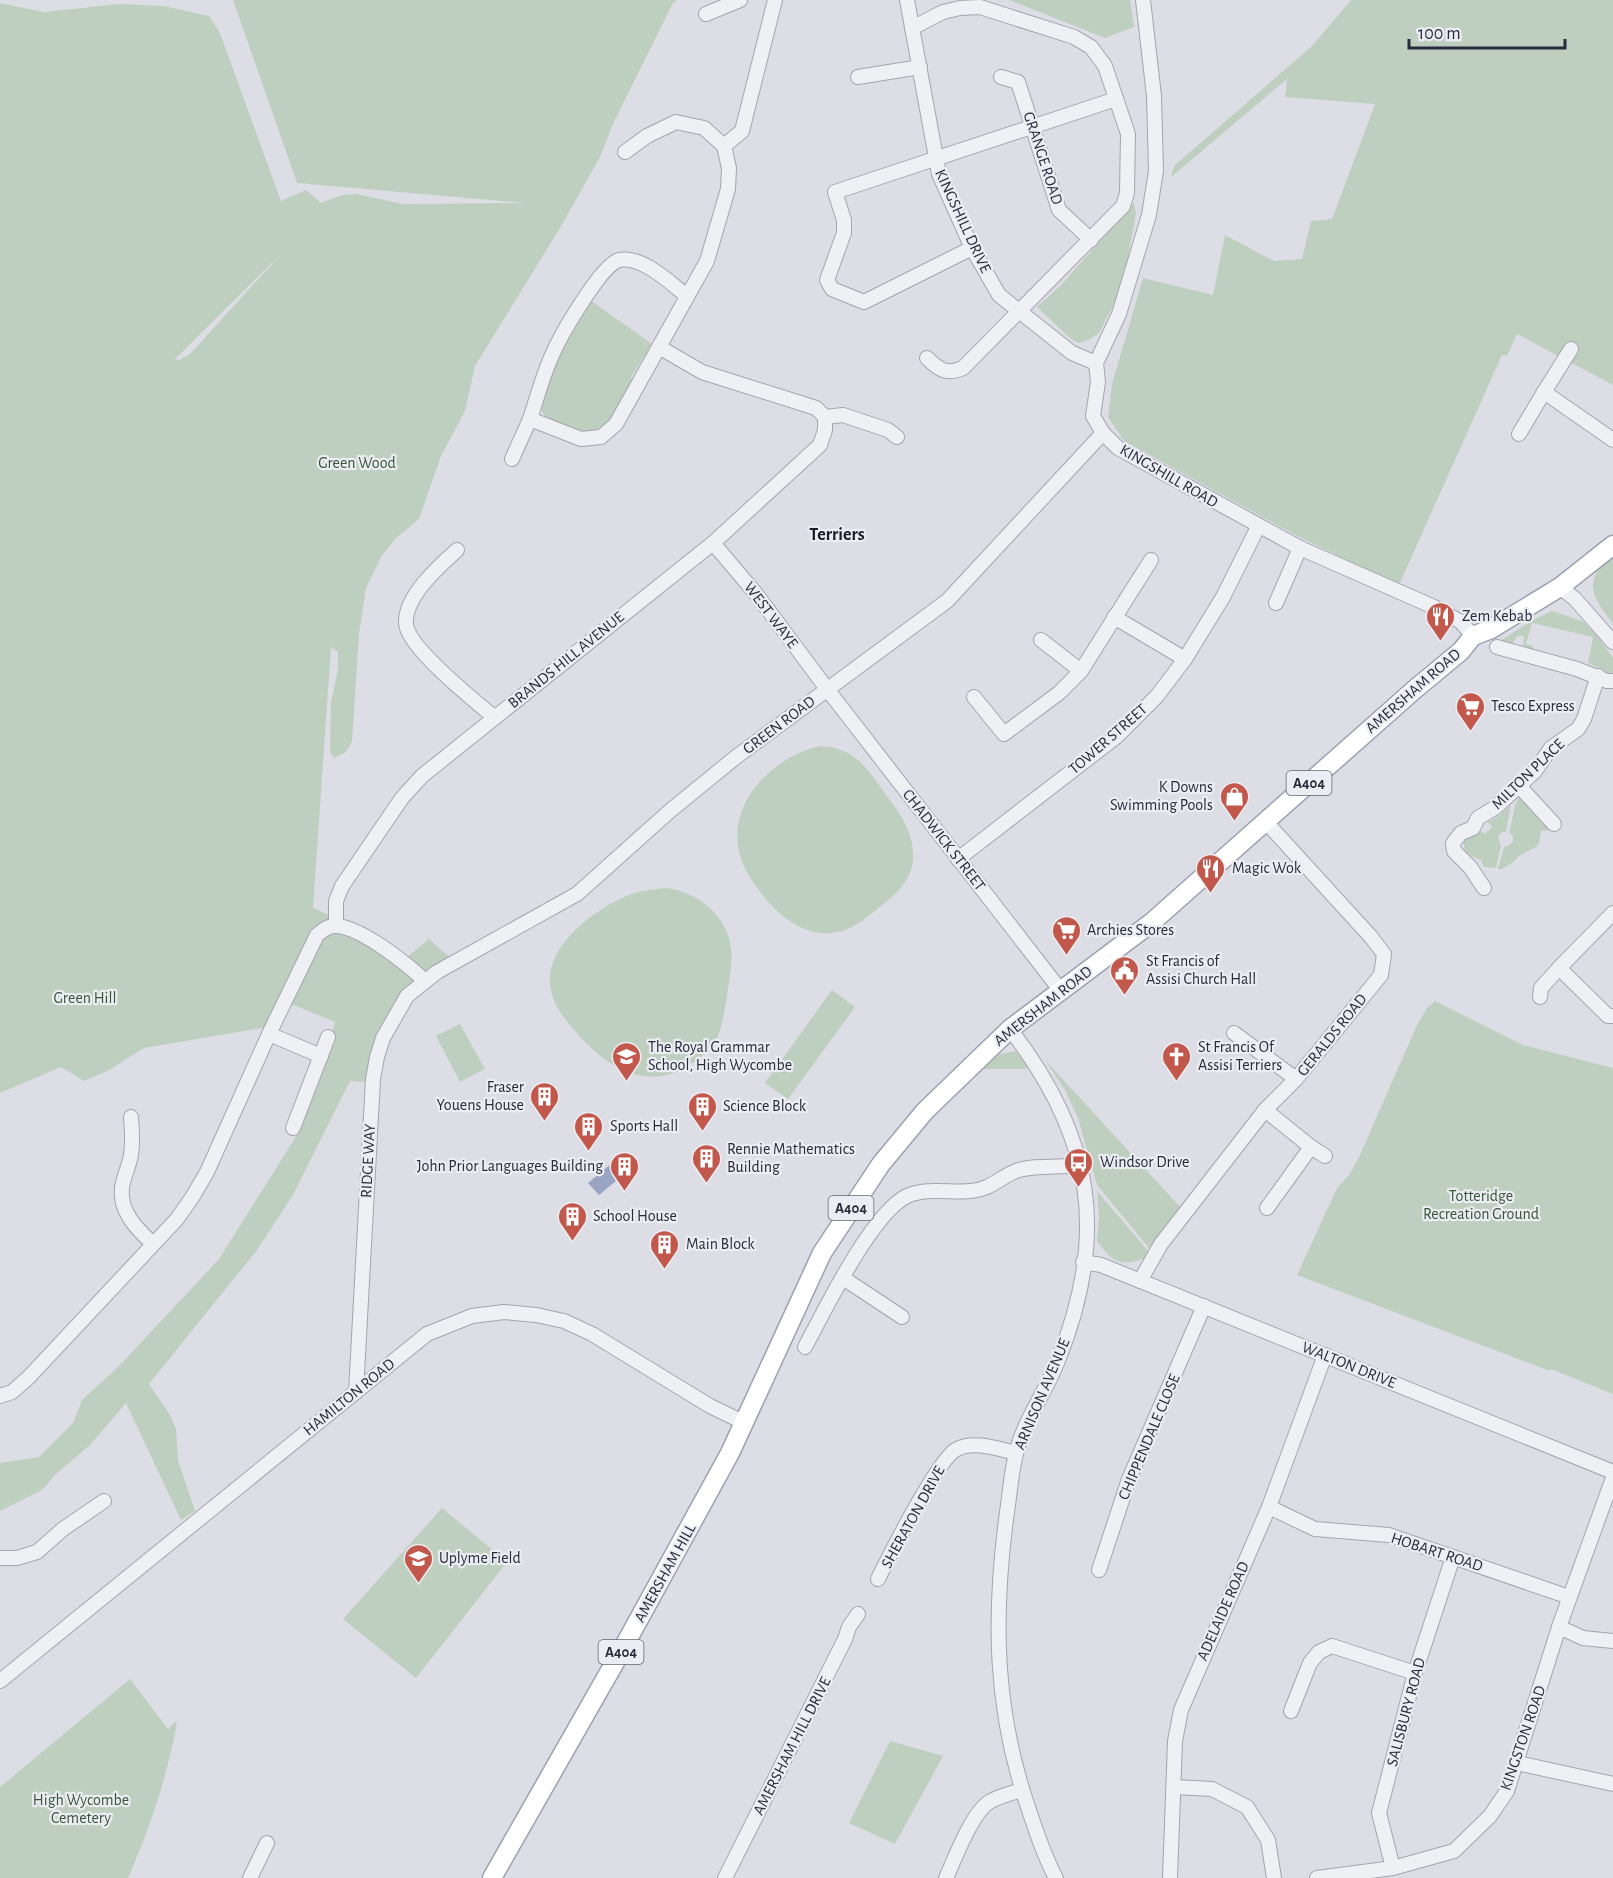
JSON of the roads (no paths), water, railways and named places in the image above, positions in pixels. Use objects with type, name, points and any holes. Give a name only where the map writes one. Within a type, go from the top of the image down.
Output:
[{"type":"main road","name":"AMERSHAM ROAD","points":[[745,1422],[822,1253],[874,1174],[925,1111],[1010,1029],[1151,923],[1461,651],[1473,636],[1491,629],[1560,587],[1613,544]]},
{"type":"main road","name":"AMERSHAM HILL","points":[[492,1878],[623,1648],[704,1502],[745,1422]]},
{"type":"street","points":[[706,14],[740,0]]},
{"type":"street","name":"KINGSHILL DRIVE","points":[[906,0],[939,174],[972,248],[999,295],[1072,353],[1096,363]]},
{"type":"street","name":"KINGSHILL ROAD","points":[[1143,0],[1154,96],[1156,171],[1149,215],[1119,314],[1096,363],[1098,382],[1093,416],[1103,433],[1118,448],[1258,527],[1434,607],[1461,622],[1473,636]]},
{"type":"street","points":[[724,146],[742,130],[771,1]]},
{"type":"street","points":[[912,28],[943,12],[980,7],[1074,37],[1091,47],[1105,66],[1128,134],[1127,193],[1123,206],[963,368],[952,373],[937,368],[927,358]]},
{"type":"street","points":[[858,77],[920,67]]},
{"type":"street","name":"GRANGE ROAD","points":[[1000,77],[1018,82],[1059,210],[1091,240]]},
{"type":"street","points":[[972,248],[864,302],[832,289],[827,280],[844,233],[844,220],[835,192],[1116,99]]},
{"type":"street","points":[[530,419],[581,439],[601,437],[616,424],[707,261],[728,189],[729,168],[724,146],[704,128],[676,122],[643,131],[626,152]]},
{"type":"street","points":[[512,459],[530,419],[552,354],[604,271],[619,260],[641,262],[687,296]]},
{"type":"street","points":[[659,347],[702,372],[816,408],[825,417],[843,415],[888,430],[897,437]]},
{"type":"street","points":[[1519,434],[1571,349]]},
{"type":"street","points":[[1544,392],[1613,440]]},
{"type":"street","name":"BRANDS HILL AVENUE","points":[[336,926],[336,901],[342,886],[402,798],[422,776],[713,543],[820,445],[825,430],[825,417]]},
{"type":"street","name":"GREEN ROAD","points":[[425,981],[437,972],[577,894],[671,810],[736,757],[947,601],[1103,433]]},
{"type":"street","name":"TOWER STREET","points":[[958,859],[1116,737],[1157,696],[1185,659],[1222,597],[1258,527]]},
{"type":"street","name":"WEST WAYE","points":[[713,543],[757,595],[827,689]]},
{"type":"street","points":[[1276,603],[1300,548]]},
{"type":"street","points":[[458,550],[435,569],[410,603],[406,624],[416,644],[494,717]]},
{"type":"street","points":[[974,697],[1004,735],[1059,693],[1081,671],[1151,560]]},
{"type":"street","points":[[1560,587],[1575,599],[1613,642]]},
{"type":"street","points":[[1114,617],[1185,659]]},
{"type":"street","points":[[1041,640],[1081,671]]},
{"type":"street","points":[[1497,647],[1613,681]]},
{"type":"street","name":"MILTON PLACE","points":[[1484,888],[1470,867],[1454,850],[1453,843],[1461,833],[1473,828],[1478,818],[1496,807],[1535,771],[1551,748],[1578,729],[1584,719],[1598,676]]},
{"type":"street","name":"CHADWICK STREET","points":[[827,689],[1061,991]]},
{"type":"street","points":[[1519,786],[1554,824]]},
{"type":"street","name":"GERALDS ROAD","points":[[1140,1281],[1161,1244],[1265,1110],[1296,1079],[1380,975],[1384,954],[1266,822]]},
{"type":"street","points":[[1540,997],[1541,988],[1613,913]]},
{"type":"street","points":[[0,1396],[18,1388],[177,1219],[193,1196],[207,1172],[268,1034],[317,935],[326,928],[336,926],[358,934],[378,944],[425,981]]},
{"type":"street","points":[[1560,968],[1608,1016],[1613,1016]]},
{"type":"street","name":"RIDGE WAY","points":[[356,1392],[373,1079],[377,1057],[391,1024],[407,996],[425,981]]},
{"type":"street","name":"ARNISON AVENUE","points":[[1010,1029],[1053,1093],[1067,1123],[1080,1164],[1088,1219],[1074,1318],[1056,1366],[1016,1453],[1000,1564],[998,1662],[1012,1756],[1034,1826],[1056,1878]]},
{"type":"street","points":[[1234,1033],[1296,1079]]},
{"type":"street","points":[[268,1034],[321,1056]]},
{"type":"street","points":[[293,1128],[328,1036]]},
{"type":"street","points":[[1265,1110],[1325,1156]]},
{"type":"street","points":[[131,1117],[131,1152],[122,1188],[123,1200],[136,1228],[153,1244]]},
{"type":"street","points":[[1267,1208],[1311,1147]]},
{"type":"street","points":[[805,1347],[869,1235],[884,1215],[907,1197],[922,1192],[970,1191],[988,1188],[1017,1171],[1080,1164]]},
{"type":"street","name":"WALTON DRIVE","points":[[1083,1262],[1101,1265],[1613,1472]]},
{"type":"street","points":[[843,1278],[902,1317]]},
{"type":"street","name":"CHIPPENDALE CLOSE","points":[[1099,1570],[1129,1479],[1204,1306]]},
{"type":"street","name":"HAMILTON ROAD","points":[[0,1681],[427,1335],[472,1316],[504,1312],[564,1321],[591,1334],[710,1406],[745,1422]]},
{"type":"street","name":"ADELAIDE ROAD","points":[[1170,1878],[1175,1741],[1181,1710],[1269,1508],[1325,1355]]},
{"type":"street","points":[[358,1359],[383,1370]]},
{"type":"street","name":"SHERATON DRIVE","points":[[878,1579],[945,1459],[956,1449],[966,1446],[985,1446],[1016,1453]]},
{"type":"street","name":"KINGSTON ROAD","points":[[1317,1878],[1393,1868],[1454,1851],[1490,1816],[1507,1791],[1569,1597],[1613,1478]]},
{"type":"street","points":[[0,1558],[17,1558],[37,1552],[63,1529],[104,1501]]},
{"type":"street","name":"HOBART ROAD","points":[[1269,1508],[1315,1529],[1389,1535],[1569,1597]]},
{"type":"street","name":"SALISBURY ROAD","points":[[1393,1868],[1379,1813],[1415,1673],[1454,1557]]},
{"type":"street","name":"AMERSHAM HILL DRIVE","points":[[725,1878],[849,1627],[858,1614]]},
{"type":"street","points":[[1559,1627],[1583,1638],[1613,1641]]},
{"type":"street","points":[[1291,1711],[1310,1663],[1319,1652],[1332,1646],[1415,1673]]},
{"type":"street","points":[[1517,1763],[1613,1784]]},
{"type":"street","points":[[1174,1787],[1212,1789],[1247,1807],[1268,1840],[1274,1878]]},
{"type":"street","points":[[945,1878],[969,1828],[984,1806],[990,1801],[1022,1790]]},
{"type":"street","points":[[250,1878],[267,1844]]},
{"type":"water","points":[[624,1153],[634,1166],[599,1195],[588,1183]]},
{"type":"place","name":"Zem Kebab","points":[[1441,642]]},
{"type":"place","name":"Tesco Express","points":[[1470,732]]},
{"type":"place","name":"K Downs Swimming Pools","points":[[1234,822]]},
{"type":"place","name":"Magic Wok","points":[[1211,894]]},
{"type":"place","name":"Archies Stores","points":[[1066,956]]},
{"type":"place","name":"St Francis of Assisi Church Hall","points":[[1125,996]]},
{"type":"place","name":"The Royal Grammar School, High Wycombe","points":[[627,1082]]},
{"type":"place","name":"St Francis Of Assisi Terriers","points":[[1177,1082]]},
{"type":"place","name":"Fraser Youens House","points":[[545,1122]]},
{"type":"place","name":"Science Block","points":[[702,1132]]},
{"type":"place","name":"Sports Hall","points":[[589,1152]]},
{"type":"place","name":"Rennie Mathematics Building","points":[[706,1184]]},
{"type":"place","name":"Windsor Drive","points":[[1079,1188]]},
{"type":"place","name":"John Prior Languages Building","points":[[624,1192]]},
{"type":"place","name":"School House","points":[[572,1242]]},
{"type":"place","name":"Main Block","points":[[665,1270]]},
{"type":"place","name":"Uplyme Field","points":[[418,1584]]},
{"type":"district","name":"Terriers","points":[[837,535]]},
{"type":"park label","name":"Green Wood","points":[[357,463]]},
{"type":"park label","name":"Green Hill","points":[[85,998]]},
{"type":"park label","name":"Totteridge Recreation Ground","points":[[1481,1205]]},
{"type":"park label","name":"High Wycombe Cemetery","points":[[81,1809]]}]
